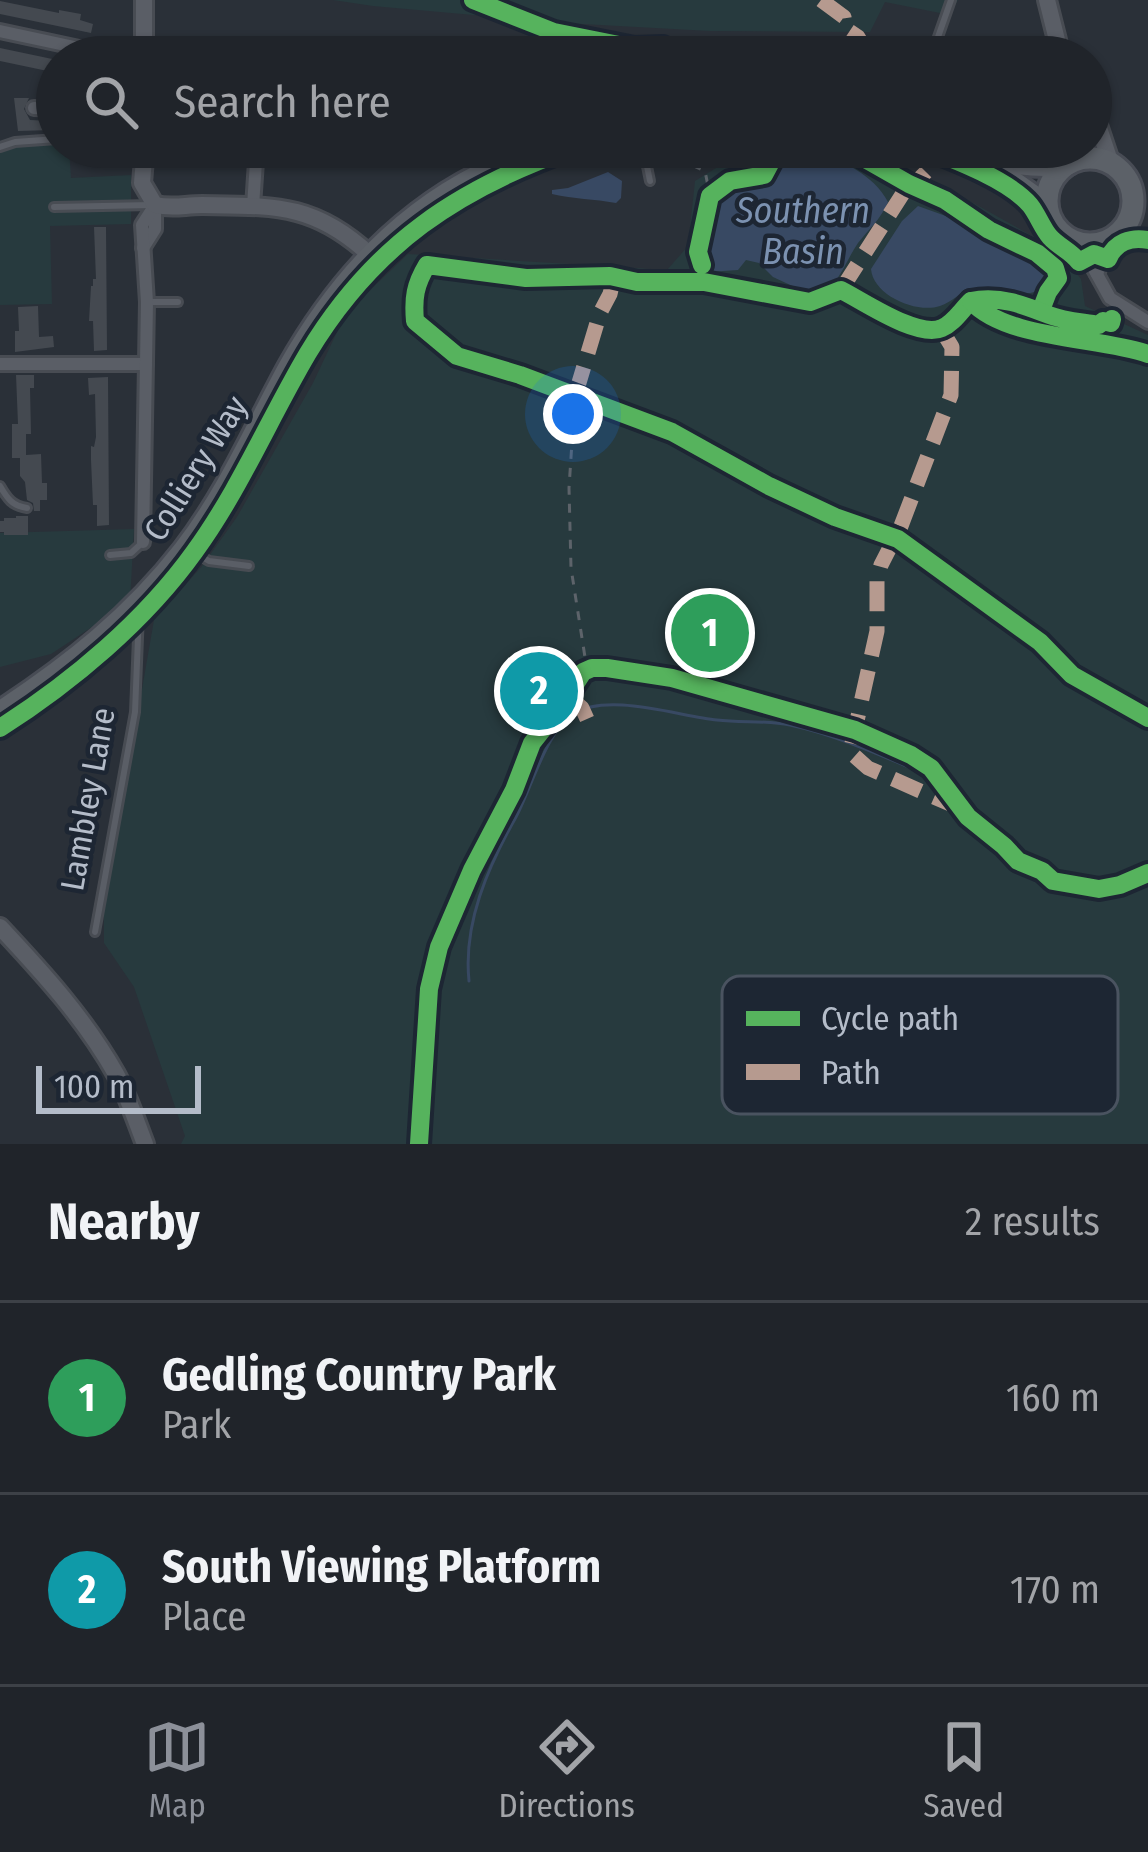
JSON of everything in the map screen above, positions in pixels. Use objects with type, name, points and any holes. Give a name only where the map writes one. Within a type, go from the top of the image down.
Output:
[{"type":"main road","points":[[1112,165],[1139,196],[1116,233]]},
{"type":"main road","name":"Colliery Way","points":[[0,712],[74,661],[139,604],[186,548],[227,485],[290,366],[333,298],[370,255],[448,193],[496,168]]},
{"type":"main road","points":[[992,168],[1035,197],[1064,236],[1079,242],[1094,244],[1116,233],[1148,230]]},
{"type":"main road","points":[[1052,220],[1048,192],[1064,168]]},
{"type":"street","points":[[144,0],[144,36]]},
{"type":"street","points":[[1047,0],[1056,36]]},
{"type":"street","points":[[0,31],[36,40]]},
{"type":"street","points":[[143,542],[147,302],[142,225],[154,205],[149,168]]},
{"type":"street","points":[[253,206],[255,168]]},
{"type":"street","points":[[154,205],[289,209],[322,219],[370,255]]},
{"type":"street","points":[[1096,275],[1116,233]]},
{"type":"street","points":[[1079,242],[1104,291],[1117,305],[1148,322]]},
{"type":"street","points":[[0,364],[146,364]]},
{"type":"street","points":[[144,514],[162,515]]},
{"type":"street","points":[[0,927],[76,1011],[119,1080],[145,1144]]},
{"type":"lane","points":[[938,36],[951,0]]},
{"type":"lane","points":[[0,147],[36,140]]},
{"type":"lane","points":[[648,168],[650,181]]},
{"type":"lane","points":[[54,207],[154,205]]},
{"type":"lane","points":[[147,302],[178,302]]},
{"type":"lane","points":[[0,486],[8,500],[27,508]]},
{"type":"lane","points":[[110,555],[131,553],[143,542]]},
{"type":"lane","points":[[186,548],[208,561],[249,566]]},
{"type":"lane","name":"Lambley Lane","points":[[95,932],[135,712],[139,604]]},
{"type":"path","points":[[699,168],[705,171],[710,196]]},
{"type":"path","points":[[575,396],[569,488],[571,568],[587,670]]},
{"type":"path","points":[[570,693],[575,702]]},
{"type":"green space","points":[[333,0],[958,0],[950,15],[885,2],[870,32],[710,31],[564,23]]},
{"type":"green space","points":[[36,142],[36,168],[70,168],[71,178],[131,175],[131,224],[50,226],[52,304],[0,305],[0,153],[15,143]]},
{"type":"green space","points":[[716,168],[904,168],[1059,251],[1081,279],[1085,306],[1148,335],[1148,1144],[181,1144],[185,1136],[134,987],[104,943],[104,908],[154,620],[237,517],[313,383],[346,313],[408,254],[667,270],[688,246],[695,181]]},
{"type":"green space","points":[[134,529],[130,602],[51,654],[0,667],[0,533]]},
{"type":"water","name":"Southern Basin","points":[[777,168],[853,168],[888,202],[836,281],[814,296],[746,260],[738,270],[708,272],[702,253],[713,197],[732,184],[758,180],[767,187],[774,183]]},
{"type":"water","points":[[608,172],[622,181],[616,203],[552,194],[552,190]]},
{"type":"water","points":[[918,206],[986,231],[1034,256],[1048,266],[1049,284],[1032,293],[974,289],[930,308],[897,300],[879,287],[871,269],[902,221]]},
{"type":"building","points":[[0,1],[81,14],[80,20],[93,24],[91,33],[0,14]]},
{"type":"building","points":[[0,48],[36,56],[36,69],[0,61]]},
{"type":"building","points":[[14,98],[29,98],[24,109],[30,120],[36,120],[36,130],[18,131]]},
{"type":"building","points":[[94,227],[106,227],[107,350],[94,351],[93,321],[89,321],[91,286],[96,279]]},
{"type":"building","points":[[38,306],[39,337],[53,336],[54,347],[15,352],[18,307]]},
{"type":"building","points":[[16,375],[34,375],[26,455],[41,454],[47,500],[40,500],[40,511],[34,511],[27,500],[20,458],[12,458],[12,424],[18,424]]},
{"type":"building","points":[[108,377],[109,525],[97,526],[91,460],[95,394],[89,395],[88,378]]},
{"type":"building","points":[[28,516],[28,535],[0,532],[0,521]]},
{"type":"waterway","points":[[469,981],[470,938],[487,876],[547,746],[573,714],[624,705],[717,720],[781,723],[836,738],[911,768]]},
{"type":"marked path","points":[[821,0],[844,17],[846,29],[856,36]]},
{"type":"marked path","points":[[841,290],[909,184],[926,172]]},
{"type":"marked path","points":[[575,396],[614,277]]},
{"type":"marked path","points":[[941,329],[952,347],[951,395],[901,526],[881,565],[877,631],[850,752],[868,768],[950,804]]},
{"type":"marked path","points":[[544,699],[539,700],[538,689],[545,682],[556,684]]},
{"type":"marked path","points":[[575,702],[587,719]]},
{"type":"cycle path","points":[[473,0],[574,36]]},
{"type":"cycle path","points":[[0,728],[106,648],[175,577],[226,503],[308,353],[361,281],[422,225],[522,168]]},
{"type":"cycle path","points":[[702,265],[698,252],[710,196],[730,181],[764,175],[768,168]]},
{"type":"cycle path","points":[[881,168],[945,200],[1055,268],[1058,278],[1041,310]]},
{"type":"cycle path","points":[[973,168],[1021,196],[1050,237],[1079,262],[1094,254],[1108,259],[1124,242],[1148,240]]},
{"type":"cycle path","points":[[971,301],[950,323],[932,330],[905,324],[841,290],[810,302],[704,282],[637,282],[610,276],[526,278],[427,265],[417,285],[414,313],[415,321],[457,356],[672,432],[769,486],[898,539],[1040,642],[1072,675],[1148,718]]},
{"type":"cycle path","points":[[1112,319],[1099,325],[1001,300],[971,301],[987,314],[1030,330],[1148,354]]},
{"type":"cycle path","points":[[419,1144],[429,989],[439,947],[532,743],[583,672],[592,668],[672,678],[855,730],[911,755],[931,768],[968,817],[1018,861],[1053,881],[1099,889],[1148,873]]},
{"type":"place","name":"Gedling Country Park","points":[[710,633]]},
{"type":"place","name":"South Viewing Platform","points":[[539,691]]}]
